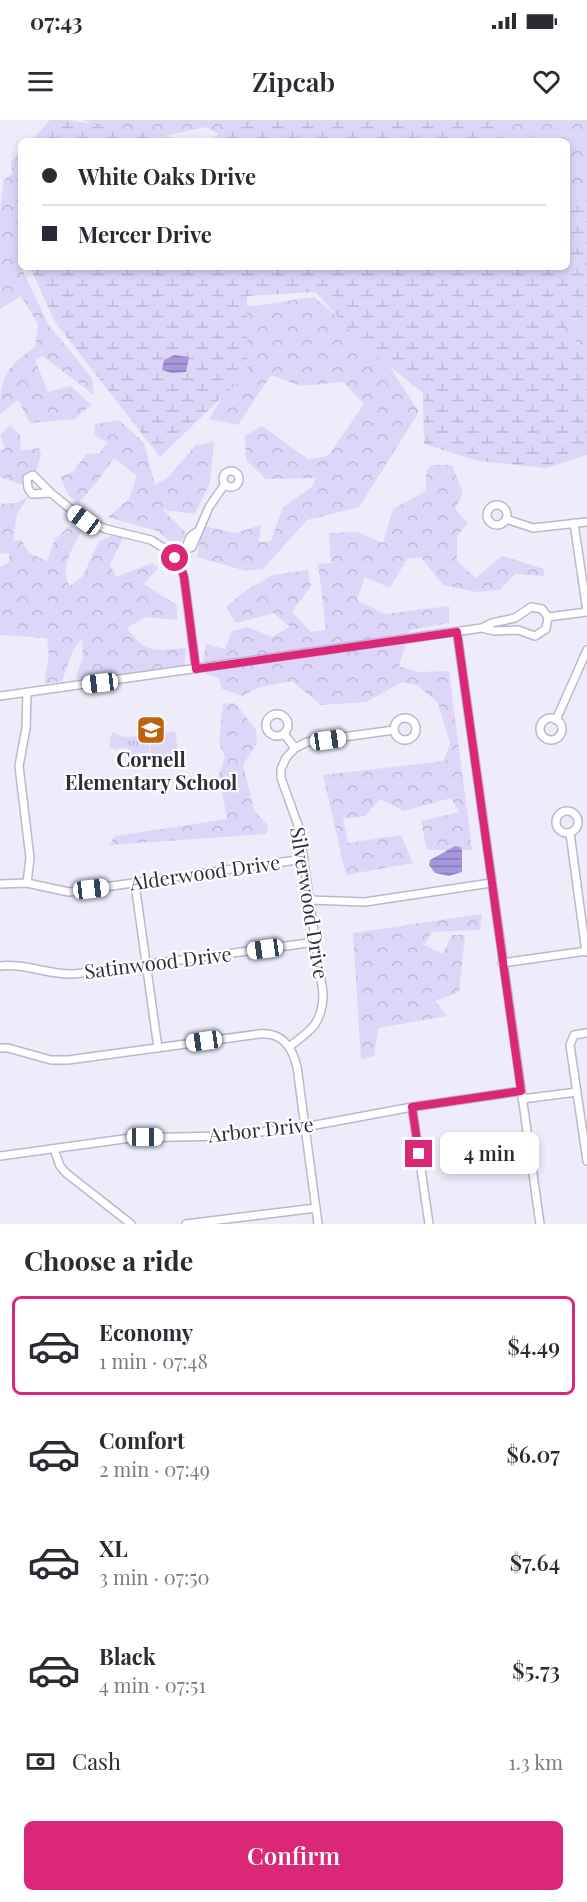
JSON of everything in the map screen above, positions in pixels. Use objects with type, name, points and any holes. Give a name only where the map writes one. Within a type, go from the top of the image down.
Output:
[{"type":"street","points":[[178,562],[187,549],[192,547],[209,507],[225,484]]},
{"type":"street","points":[[51,493],[84,520],[106,529],[151,540],[178,562],[184,577],[196,669]]},
{"type":"street","points":[[506,519],[533,528],[587,522]]},
{"type":"street","points":[[548,617],[587,612],[574,523]]},
{"type":"street","points":[[0,696],[482,628],[492,623],[515,618],[531,607],[542,609],[548,617],[547,627],[537,635],[518,630],[494,632],[482,628]]},
{"type":"street","points":[[457,632],[540,1224]]},
{"type":"street","points":[[556,720],[587,650]]},
{"type":"street","points":[[27,693],[26,721],[19,765],[30,858],[27,883]]},
{"type":"street","points":[[284,734],[295,748],[307,742],[394,730]]},
{"type":"street","name":"Silverwood Drive","points":[[290,1046],[312,1029],[321,1012],[323,993],[299,828],[281,778],[283,762],[295,748]]},
{"type":"street","points":[[502,963],[586,951],[570,833]]},
{"type":"street","name":"Alderwood Drive","points":[[0,884],[27,883],[69,892],[304,860]]},
{"type":"street","points":[[135,884],[158,1048]]},
{"type":"street","points":[[310,900],[365,902],[491,884]]},
{"type":"street","name":"Satinwood Drive","points":[[0,966],[16,965],[65,975],[316,942]]},
{"type":"street","points":[[587,1033],[576,1034],[571,1038],[570,1045],[587,1161]]},
{"type":"street","points":[[0,1048],[58,1061],[264,1034],[276,1036],[290,1046],[297,1066],[318,1224]]},
{"type":"street","name":"Arbor Drive","points":[[0,1156],[131,1138],[224,1136],[305,1126],[412,1107],[521,1095],[577,1092]]},
{"type":"street","points":[[412,1107],[429,1224]]},
{"type":"street","points":[[54,1149],[60,1166],[66,1173],[132,1224]]},
{"type":"street","points":[[186,1224],[316,1208]]},
{"type":"green space","points":[[50,120],[68,120],[173,138],[34,138]]},
{"type":"green space","points":[[84,120],[316,120],[287,138],[226,138],[206,127],[155,138],[114,138]]},
{"type":"green space","points":[[241,120],[498,120],[501,138],[213,138]]},
{"type":"green space","points":[[482,120],[587,120],[587,205],[570,209],[570,138],[480,138]]},
{"type":"green space","points":[[18,154],[18,243],[11,162]]},
{"type":"green space","points":[[18,169],[18,270],[22,270],[48,324],[92,378],[94,395],[43,356],[35,360],[48,392],[71,386],[91,405],[75,419],[30,423],[18,400],[0,414],[1,391],[6,374],[17,361],[35,347],[38,324],[21,296],[0,309],[0,211],[4,180]]},
{"type":"green space","points":[[587,199],[587,313],[562,329],[587,351],[587,455],[546,468],[478,461],[424,444],[423,393],[361,343],[316,292],[247,296],[247,373],[160,457],[55,322],[31,270],[570,270],[570,202]]},
{"type":"green space","points":[[587,295],[587,351],[562,329]]},
{"type":"green space","points":[[314,297],[380,352],[419,412],[359,507],[307,520],[263,569],[246,571],[197,557],[203,526],[236,533],[261,525],[259,542],[271,541],[283,507],[312,487],[316,478],[266,479],[246,460],[245,436],[262,426],[308,459],[328,456],[364,404],[343,382],[301,386],[271,375],[238,425],[209,419],[233,380],[218,304],[254,306]]},
{"type":"green space","points":[[119,420],[144,443],[155,485],[167,478],[196,445],[214,442],[210,483],[195,514],[163,510],[186,533],[178,548],[157,531],[108,517],[129,499],[137,476],[114,458],[78,503],[69,496],[60,477],[74,471],[86,454],[100,453],[107,442],[94,435],[95,424]]},
{"type":"green space","points":[[10,425],[20,435],[21,451],[39,448],[41,455],[33,481],[19,484],[0,477],[0,450],[5,449],[0,435]]},
{"type":"green space","points":[[431,465],[452,465],[463,493],[455,509],[468,523],[457,536],[457,561],[476,578],[502,556],[544,569],[544,576],[515,574],[500,590],[477,592],[443,585],[421,557],[407,559],[390,588],[365,577],[357,600],[385,614],[449,606],[449,623],[410,630],[399,666],[418,672],[449,671],[472,850],[427,850],[421,821],[459,812],[451,798],[404,811],[380,799],[365,816],[343,819],[348,843],[401,835],[413,863],[346,875],[323,775],[444,761],[450,743],[438,703],[417,685],[402,682],[366,702],[321,705],[292,681],[260,687],[242,696],[222,689],[219,678],[201,672],[206,644],[225,649],[232,631],[247,627],[272,637],[290,627],[274,613],[236,623],[226,607],[248,589],[273,575],[308,570],[311,586],[292,612],[311,632],[326,630],[318,564],[331,563],[329,533],[358,532],[383,543],[393,509],[426,491],[426,472]]},
{"type":"green space","points":[[29,496],[17,514],[13,541],[21,540],[29,553],[47,561],[55,539],[71,525],[82,531],[66,565],[70,586],[83,576],[99,541],[114,535],[123,538],[110,565],[116,577],[152,563],[158,568],[144,584],[177,605],[177,620],[146,617],[127,628],[146,647],[159,650],[186,648],[184,667],[75,679],[83,657],[82,639],[73,650],[62,681],[44,684],[49,655],[47,638],[0,635],[0,567],[9,562],[9,553],[0,554],[0,504],[16,503]]},
{"type":"green space","points":[[235,703],[256,730],[257,743],[243,765],[254,810],[268,826],[266,834],[109,845],[115,836],[227,819],[219,774],[225,757],[219,743],[223,704]]},
{"type":"green space","points":[[175,731],[179,758],[152,761],[149,735]]},
{"type":"green space","points":[[113,732],[124,737],[142,736],[148,741],[150,752],[132,755],[128,749],[118,748],[117,750],[109,747]]},
{"type":"green space","points":[[482,914],[480,930],[432,932],[424,945],[443,954],[452,935],[465,935],[459,992],[435,1001],[447,1016],[378,1028],[374,1056],[361,1059],[353,933]]},
{"type":"shaded area","points":[[174,355],[189,357],[186,372],[172,373],[162,370],[164,360]]},
{"type":"shaded area","points":[[455,846],[462,850],[462,872],[449,876],[435,873],[429,865],[430,860]]},
{"type":"place","name":"Cornell Elementary School","points":[[151,730]]},
{"type":"route","points":[[175,558],[184,577],[196,669],[457,632],[521,1091],[412,1107],[419,1154]]}]
